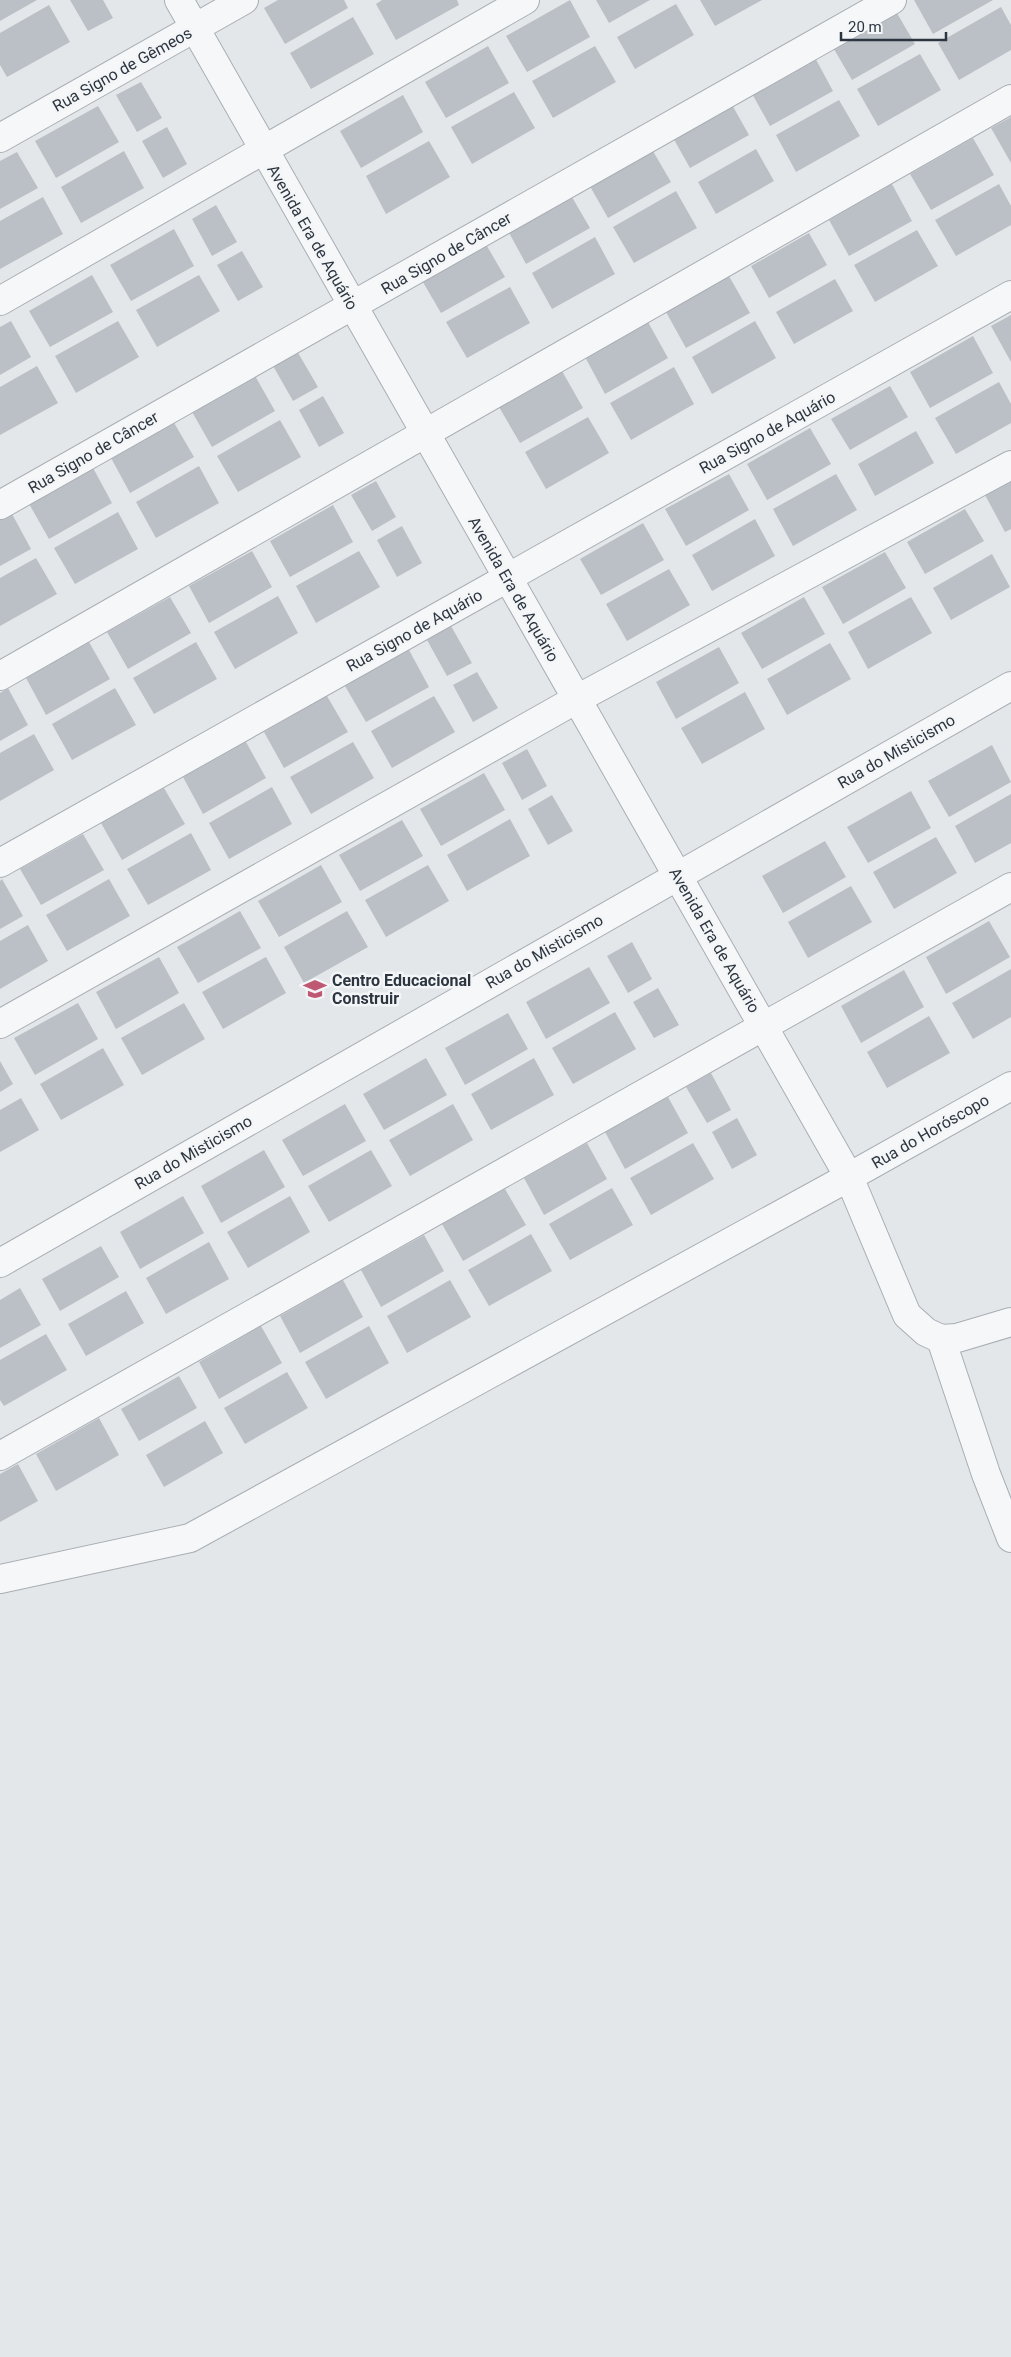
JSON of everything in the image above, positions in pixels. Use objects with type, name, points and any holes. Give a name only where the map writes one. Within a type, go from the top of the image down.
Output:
[{"type":"street","name":"Avenida Era de Aquário","points":[[178,0],[849,1177],[907,1315],[926,1332],[941,1339]]},
{"type":"street","name":"Rua Signo de Gêmeos","points":[[0,138],[244,0]]},
{"type":"street","points":[[0,302],[525,0]]},
{"type":"street","name":"Rua Signo de Câncer","points":[[0,505],[892,0]]},
{"type":"street","points":[[0,676],[1011,98]]},
{"type":"street","name":"Rua Signo de Aquário","points":[[0,863],[1011,295]]},
{"type":"street","points":[[0,1024],[577,699],[1011,465]]},
{"type":"street","name":"Rua do Misticismo","points":[[0,1263],[1011,686]]},
{"type":"street","points":[[0,1456],[1011,887]]},
{"type":"street","name":"Rua do Horóscopo","points":[[0,1579],[190,1538],[849,1177],[1011,1086]]},
{"type":"street","points":[[1011,1322],[957,1338],[941,1339],[986,1474],[1011,1538]]},
{"type":"building","points":[[0,0],[37,0],[0,21]]},
{"type":"building","points":[[70,0],[103,0],[113,18],[88,31]]},
{"type":"building","points":[[278,0],[344,0],[348,8],[285,44],[264,8]]},
{"type":"building","points":[[382,0],[457,0],[459,5],[396,40],[376,4]]},
{"type":"building","points":[[570,0],[590,37],[527,72],[506,36]]},
{"type":"building","points":[[596,0],[650,0],[609,23]]},
{"type":"building","points":[[700,0],[762,0],[715,26]]},
{"type":"building","points":[[914,0],[993,0],[933,34]]},
{"type":"building","points":[[676,4],[694,35],[635,69],[617,37]]},
{"type":"building","points":[[49,5],[70,42],[7,77],[0,65],[0,33]]},
{"type":"building","points":[[1001,7],[1011,25],[1011,50],[959,80],[938,43]]},
{"type":"building","points":[[894,8],[915,44],[852,80],[831,44]]},
{"type":"building","points":[[353,17],[374,54],[311,89],[290,53]]},
{"type":"building","points":[[488,46],[509,83],[446,118],[425,82]]},
{"type":"building","points":[[595,46],[616,82],[553,118],[532,81]]},
{"type":"building","points":[[813,54],[833,91],[770,126],[750,90]]},
{"type":"building","points":[[920,54],[941,90],[878,126],[857,89]]},
{"type":"building","points":[[141,82],[162,118],[137,132],[116,95]]},
{"type":"building","points":[[514,92],[535,128],[472,164],[451,127]]},
{"type":"building","points":[[403,95],[423,132],[361,168],[340,131]]},
{"type":"building","points":[[839,100],[860,136],[796,172],[776,135]]},
{"type":"building","points":[[731,103],[749,135],[690,168],[672,136]]},
{"type":"building","points":[[98,106],[119,142],[56,178],[35,141]]},
{"type":"building","points":[[1011,117],[1011,163],[991,128]]},
{"type":"building","points":[[167,127],[187,164],[163,178],[142,141]]},
{"type":"building","points":[[973,138],[994,175],[931,210],[910,174]]},
{"type":"building","points":[[429,141],[450,177],[386,214],[366,176]]},
{"type":"building","points":[[650,146],[671,182],[608,218],[587,181]]},
{"type":"building","points":[[756,149],[774,181],[716,214],[698,182]]},
{"type":"building","points":[[124,151],[144,188],[81,223],[61,187]]},
{"type":"building","points":[[17,152],[38,188],[0,209],[0,161]]},
{"type":"building","points":[[892,184],[912,221],[849,256],[829,220]]},
{"type":"building","points":[[999,184],[1011,206],[1011,225],[956,256],[935,220]]},
{"type":"building","points":[[676,191],[697,228],[634,263],[613,227]]},
{"type":"building","points":[[569,192],[590,228],[526,264],[506,227]]},
{"type":"building","points":[[43,197],[63,234],[0,269],[0,221]]},
{"type":"building","points":[[216,205],[237,242],[212,256],[192,219]]},
{"type":"building","points":[[174,229],[194,266],[131,301],[110,265]]},
{"type":"building","points":[[917,230],[938,266],[875,302],[854,265]]},
{"type":"building","points":[[809,233],[827,265],[769,298],[751,266]]},
{"type":"building","points":[[595,237],[615,274],[552,309],[532,273]]},
{"type":"building","points":[[484,241],[505,277],[441,313],[420,277]]},
{"type":"building","points":[[242,251],[263,287],[238,301],[217,265]]},
{"type":"building","points":[[92,275],[113,312],[50,347],[29,311]]},
{"type":"building","points":[[199,275],[220,311],[157,347],[136,310]]},
{"type":"building","points":[[729,276],[750,313],[686,348],[666,312]]},
{"type":"building","points":[[835,279],[853,311],[794,344],[776,312]]},
{"type":"building","points":[[510,287],[530,323],[467,358],[446,322]]},
{"type":"building","points":[[1011,315],[1011,362],[991,326]]},
{"type":"building","points":[[11,321],[31,357],[0,375],[0,327]]},
{"type":"building","points":[[118,321],[139,357],[76,393],[55,356]]},
{"type":"building","points":[[755,321],[776,358],[712,394],[692,357]]},
{"type":"building","points":[[648,322],[668,358],[605,394],[585,357]]},
{"type":"building","points":[[973,336],[993,373],[930,408],[910,372]]},
{"type":"building","points":[[297,351],[318,387],[293,401],[272,364]]},
{"type":"building","points":[[37,366],[58,403],[0,435],[0,387]]},
{"type":"building","points":[[674,367],[694,404],[631,440],[610,403]]},
{"type":"building","points":[[562,371],[583,408],[520,443],[499,407]]},
{"type":"building","points":[[254,374],[275,411],[212,447],[191,410]]},
{"type":"building","points":[[999,382],[1011,404],[1011,423],[956,454],[935,418]]},
{"type":"building","points":[[890,386],[908,417],[850,450],[831,419]]},
{"type":"building","points":[[323,396],[344,433],[319,447],[299,410]]},
{"type":"building","points":[[588,417],[609,453],[546,489],[525,452]]},
{"type":"building","points":[[280,420],[301,457],[238,492],[217,456]]},
{"type":"building","points":[[173,421],[194,457],[130,493],[110,456]]},
{"type":"building","points":[[810,428],[831,464],[767,500],[747,464]]},
{"type":"building","points":[[916,431],[934,463],[875,496],[858,464]]},
{"type":"building","points":[[92,466],[112,503],[49,539],[28,502]]},
{"type":"building","points":[[199,466],[219,503],[156,538],[136,502]]},
{"type":"building","points":[[729,474],[749,510],[686,546],[665,509]]},
{"type":"building","points":[[836,474],[857,510],[793,546],[773,509]]},
{"type":"building","points":[[376,481],[396,517],[372,531],[351,495]]},
{"type":"building","points":[[1011,481],[1011,529],[1005,532],[985,495]]},
{"type":"building","points":[[333,505],[353,542],[290,577],[270,541]]},
{"type":"building","points":[[965,509],[984,541],[925,574],[907,542]]},
{"type":"building","points":[[11,512],[31,549],[0,566],[0,518]]},
{"type":"building","points":[[118,512],[138,549],[75,584],[54,548]]},
{"type":"building","points":[[755,519],[775,556],[712,591],[692,555]]},
{"type":"building","points":[[643,523],[664,560],[601,595],[580,559]]},
{"type":"building","points":[[402,526],[422,563],[397,577],[377,540]]},
{"type":"building","points":[[252,551],[272,587],[209,623],[189,586]]},
{"type":"building","points":[[359,551],[380,587],[316,623],[296,586]]},
{"type":"building","points":[[885,552],[906,588],[843,624],[822,587]]},
{"type":"building","points":[[992,554],[1010,587],[951,620],[933,588]]},
{"type":"building","points":[[36,558],[57,594],[0,626],[0,578]]},
{"type":"building","points":[[669,569],[690,605],[627,641],[606,604]]},
{"type":"building","points":[[278,596],[298,633],[235,669],[214,632]]},
{"type":"building","points":[[170,597],[191,633],[128,669],[107,632]]},
{"type":"building","points":[[804,597],[825,634],[762,669],[741,633]]},
{"type":"building","points":[[911,597],[932,633],[868,669],[848,632]]},
{"type":"building","points":[[451,626],[472,663],[447,676],[427,640]]},
{"type":"building","points":[[89,642],[110,679],[46,715],[26,678]]},
{"type":"building","points":[[196,642],[217,679],[154,714],[133,678]]},
{"type":"building","points":[[830,643],[851,679],[787,715],[767,679]]},
{"type":"building","points":[[719,647],[739,683],[676,719],[656,682]]},
{"type":"building","points":[[409,650],[429,687],[366,722],[345,686]]},
{"type":"building","points":[[477,672],[498,708],[473,722],[453,685]]},
{"type":"building","points":[[8,688],[28,725],[0,741],[0,693]]},
{"type":"building","points":[[115,688],[136,725],[72,760],[52,724]]},
{"type":"building","points":[[745,692],[765,729],[702,764],[681,728]]},
{"type":"building","points":[[327,696],[348,732],[284,768],[264,732]]},
{"type":"building","points":[[434,696],[455,732],[392,768],[371,731]]},
{"type":"building","points":[[34,734],[54,770],[0,801],[0,753]]},
{"type":"building","points":[[246,742],[266,778],[203,814],[183,777]]},
{"type":"building","points":[[353,742],[374,778],[311,814],[290,777]]},
{"type":"building","points":[[992,745],[1011,782],[949,817],[928,781]]},
{"type":"building","points":[[527,749],[547,786],[522,800],[502,763]]},
{"type":"building","points":[[484,773],[505,810],[441,846],[420,809]]},
{"type":"building","points":[[272,787],[292,824],[229,859],[209,823]]},
{"type":"building","points":[[164,788],[185,824],[122,860],[101,823]]},
{"type":"building","points":[[911,791],[931,828],[868,863],[847,827]]},
{"type":"building","points":[[1011,794],[1011,843],[975,863],[955,826]]},
{"type":"building","points":[[552,795],[573,831],[548,845],[528,809]]},
{"type":"building","points":[[510,819],[530,856],[467,891],[447,855]]},
{"type":"building","points":[[402,820],[423,856],[360,891],[339,855]]},
{"type":"building","points":[[191,833],[211,870],[148,905],[127,869]]},
{"type":"building","points":[[83,834],[104,870],[41,905],[20,869]]},
{"type":"building","points":[[936,837],[957,873],[894,909],[873,872]]},
{"type":"building","points":[[825,841],[846,877],[783,913],[762,876]]},
{"type":"building","points":[[321,865],[342,902],[279,937],[258,901]]},
{"type":"building","points":[[428,865],[449,901],[386,937],[365,900]]},
{"type":"building","points":[[2,879],[23,916],[0,929],[0,881]]},
{"type":"building","points":[[109,879],[130,916],[67,951],[46,915]]},
{"type":"building","points":[[851,886],[872,922],[808,958],[788,922]]},
{"type":"building","points":[[240,911],[261,948],[198,983],[177,947]]},
{"type":"building","points":[[347,911],[368,947],[304,983],[284,947]]},
{"type":"building","points":[[989,921],[1010,957],[946,994],[926,957]]},
{"type":"building","points":[[28,925],[48,961],[0,989],[0,941]]},
{"type":"building","points":[[632,942],[652,979],[628,993],[607,956]]},
{"type":"building","points":[[159,957],[179,993],[116,1029],[96,992]]},
{"type":"building","points":[[266,957],[286,993],[223,1029],[202,992]]},
{"type":"building","points":[[589,967],[610,1003],[546,1039],[526,1002]]},
{"type":"building","points":[[1011,969],[1011,1017],[973,1039],[952,1003]]},
{"type":"building","points":[[904,970],[924,1007],[861,1043],[841,1006]]},
{"type":"building","points":[[658,988],[679,1025],[654,1038],[633,1002]]},
{"type":"building","points":[[78,1003],[98,1039],[35,1075],[14,1038]]},
{"type":"building","points":[[184,1003],[205,1039],[142,1075],[121,1038]]},
{"type":"building","points":[[615,1012],[636,1049],[573,1084],[552,1048]]},
{"type":"building","points":[[508,1013],[528,1049],[465,1085],[445,1048]]},
{"type":"building","points":[[929,1016],[950,1053],[887,1088],[867,1052]]},
{"type":"building","points":[[103,1048],[124,1085],[61,1120],[40,1084]]},
{"type":"building","points":[[426,1058],[447,1095],[384,1130],[363,1094]]},
{"type":"building","points":[[534,1058],[554,1095],[491,1130],[471,1094]]},
{"type":"building","points":[[0,1061],[13,1084],[0,1092]]},
{"type":"building","points":[[711,1073],[731,1110],[707,1123],[686,1087]]},
{"type":"building","points":[[668,1097],[688,1133],[625,1169],[605,1132]]},
{"type":"building","points":[[21,1098],[39,1130],[0,1152],[0,1110]]},
{"type":"building","points":[[345,1104],[366,1141],[303,1176],[282,1140]]},
{"type":"building","points":[[453,1104],[473,1140],[410,1176],[389,1140]]},
{"type":"building","points":[[737,1118],[757,1155],[732,1169],[712,1132]]},
{"type":"building","points":[[587,1143],[607,1179],[544,1215],[524,1178]]},
{"type":"building","points":[[693,1143],[714,1179],[651,1215],[630,1178]]},
{"type":"building","points":[[264,1150],[285,1187],[221,1223],[201,1186]]},
{"type":"building","points":[[371,1150],[392,1186],[329,1222],[308,1186]]},
{"type":"building","points":[[612,1188],[633,1225],[570,1260],[549,1224]]},
{"type":"building","points":[[505,1189],[526,1225],[463,1261],[442,1224]]},
{"type":"building","points":[[183,1196],[204,1233],[140,1269],[120,1232]]},
{"type":"building","points":[[290,1196],[310,1232],[248,1268],[227,1232]]},
{"type":"building","points":[[531,1234],[552,1271],[489,1306],[468,1270]]},
{"type":"building","points":[[424,1235],[444,1271],[381,1307],[361,1270]]},
{"type":"building","points":[[209,1242],[229,1279],[166,1314],[146,1278]]},
{"type":"building","points":[[101,1246],[119,1277],[60,1311],[42,1279]]},
{"type":"building","points":[[343,1280],[363,1317],[300,1353],[280,1316]]},
{"type":"building","points":[[450,1280],[471,1317],[407,1353],[387,1316]]},
{"type":"building","points":[[20,1288],[41,1325],[0,1348],[0,1300]]},
{"type":"building","points":[[126,1291],[144,1323],[86,1356],[68,1324]]},
{"type":"building","points":[[261,1326],[282,1363],[219,1399],[199,1362]]},
{"type":"building","points":[[369,1326],[389,1363],[326,1399],[305,1362]]},
{"type":"building","points":[[46,1334],[67,1370],[4,1406],[0,1400],[0,1360]]},
{"type":"building","points":[[287,1372],[308,1408],[245,1444],[224,1408]]},
{"type":"building","points":[[179,1376],[197,1408],[139,1441],[121,1409]]},
{"type":"building","points":[[99,1418],[119,1455],[56,1491],[36,1454]]},
{"type":"building","points":[[205,1421],[223,1453],[164,1487],[146,1455]]},
{"type":"building","points":[[18,1464],[38,1501],[0,1522],[0,1474]]},
{"type":"place","name":"Centro Educacional Construir","points":[[315,989]]}]
